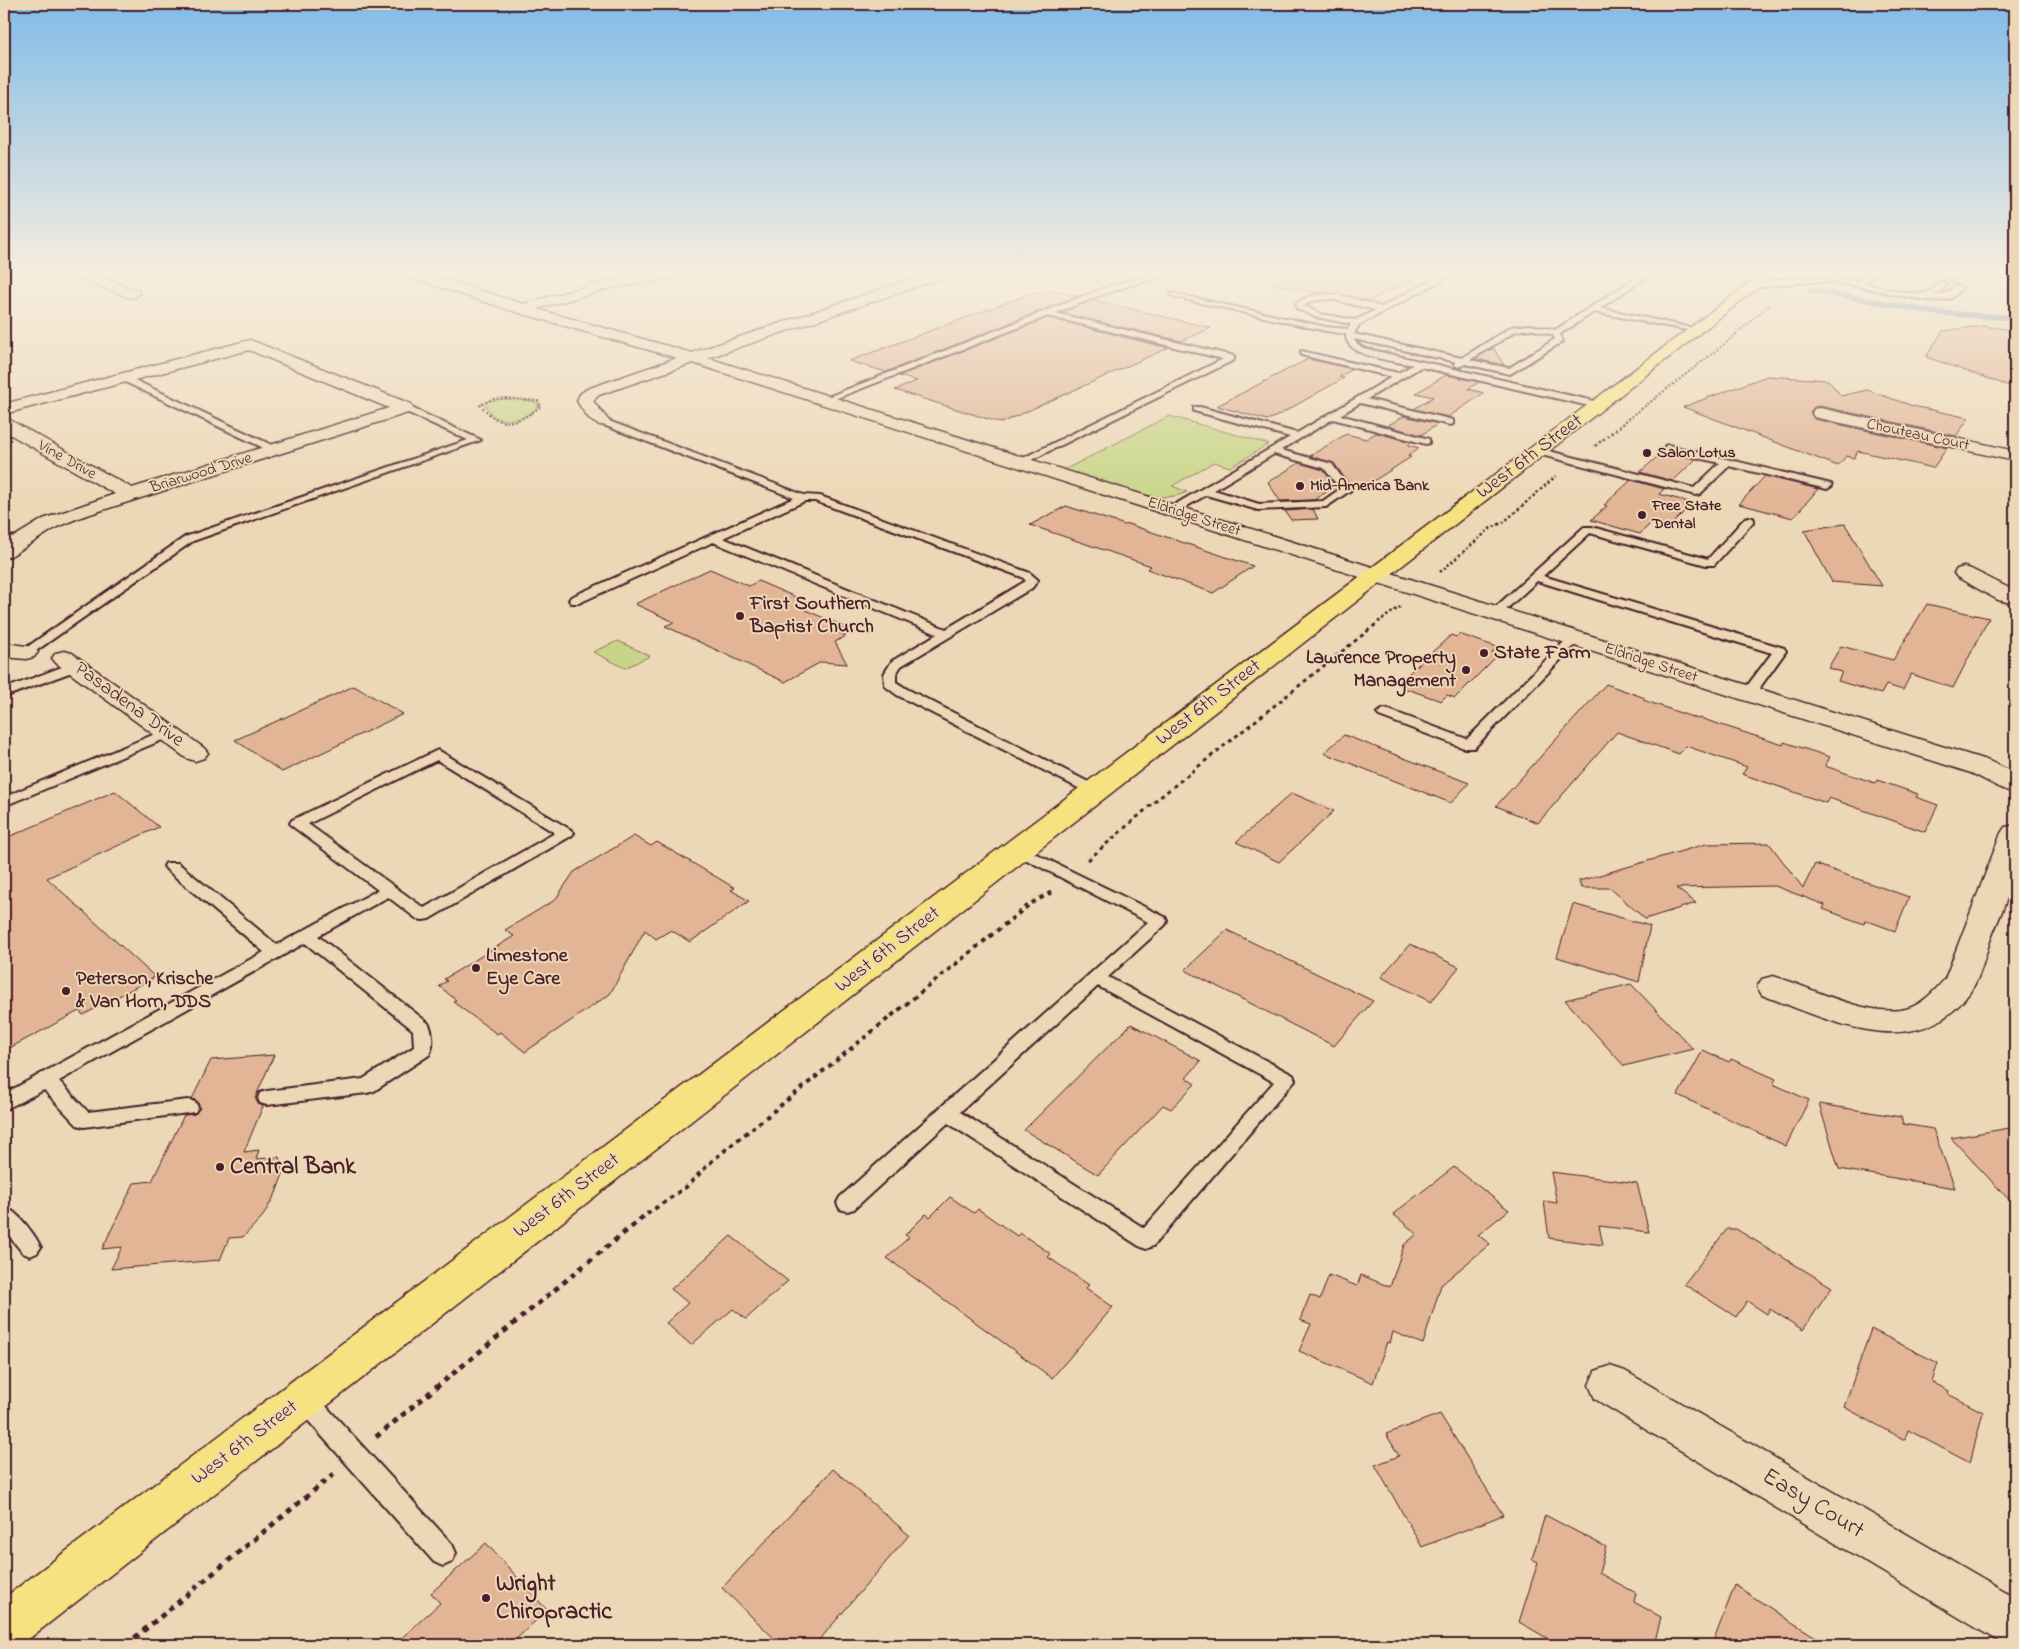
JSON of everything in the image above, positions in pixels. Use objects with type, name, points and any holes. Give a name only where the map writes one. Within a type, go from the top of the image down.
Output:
[{"type":"main road","name":"West 6th Street","points":[[4,1628],[1671,349]]},
{"type":"street","points":[[4,409],[232,349]]},
{"type":"street","points":[[262,349],[406,408]]},
{"type":"street","name":"Eldridge Street","points":[[660,349],[1980,767],[2003,777],[2015,785]]},
{"type":"street","points":[[601,421],[586,401],[586,397],[593,392],[719,349]]},
{"type":"street","name":"Briarwood Drive","points":[[4,552],[50,523],[74,513],[406,408]]},
{"type":"street","name":"Chouteau Court","points":[[1820,413],[2015,456]]},
{"type":"street","name":"Vine Drive","points":[[4,424],[130,495]]},
{"type":"street","points":[[1964,573],[2015,598]]},
{"type":"street","name":"Pasadena Drive","points":[[69,662],[195,753]]},
{"type":"street","points":[[1980,767],[2004,758]]},
{"type":"street","points":[[1773,988],[1842,1013],[1879,1020],[1911,1020],[1940,1005],[1960,984],[2015,833]]},
{"type":"street","name":"Easy Court","points":[[1610,1385],[2015,1624]]},
{"type":"lane","points":[[824,400],[955,349]]},
{"type":"lane","points":[[1020,462],[1231,358],[1194,349]]},
{"type":"lane","points":[[1358,349],[1598,405]]},
{"type":"lane","points":[[1409,349],[1510,372],[1545,349]]},
{"type":"lane","points":[[1448,370],[1482,349]]},
{"type":"lane","points":[[1304,353],[1400,376]]},
{"type":"lane","points":[[1173,510],[1420,364]]},
{"type":"lane","points":[[124,378],[275,450]]},
{"type":"lane","points":[[1359,400],[1450,422]]},
{"type":"lane","points":[[15,651],[189,539],[476,440],[406,408]]},
{"type":"lane","points":[[1197,409],[1298,436]]},
{"type":"lane","points":[[1331,416],[1426,441]]},
{"type":"lane","points":[[601,421],[803,498],[816,498],[1026,576],[1032,580],[1028,586],[896,664],[890,674],[890,683],[902,692],[1094,791]]},
{"type":"lane","points":[[1668,448],[1827,486]]},
{"type":"lane","points":[[1205,491],[1258,507],[1326,504],[1346,490],[1328,466],[1273,451]]},
{"type":"lane","points":[[1537,451],[1696,492],[1727,462]]},
{"type":"lane","points":[[575,600],[803,498]]},
{"type":"lane","points":[[1495,613],[1588,529],[1710,563],[1749,520]]},
{"type":"lane","points":[[713,538],[947,634]]},
{"type":"lane","points":[[4,539],[22,540]]},
{"type":"lane","points":[[1535,577],[1780,651],[1748,694]]},
{"type":"lane","points":[[1384,713],[1469,745],[1575,638]]},
{"type":"lane","points":[[4,693],[69,662]]},
{"type":"lane","points":[[4,802],[167,733]]},
{"type":"lane","points":[[438,754],[566,833],[423,915],[389,890],[297,823],[438,754]]},
{"type":"lane","points":[[847,1203],[1160,921],[1018,850]]},
{"type":"lane","points":[[172,866],[276,953]]},
{"type":"lane","points":[[4,1103],[389,890]]},
{"type":"lane","points":[[267,1098],[367,1086],[423,1050],[422,1028],[307,936]]},
{"type":"lane","points":[[947,1113],[1146,1240],[1286,1080],[1096,978]]},
{"type":"lane","points":[[46,1080],[84,1120],[188,1107]]},
{"type":"lane","points":[[4,1215],[30,1247]]},
{"type":"lane","points":[[303,1398],[443,1553]]},
{"type":"path","points":[[126,1645],[356,1455],[403,1413],[646,1214],[698,1178],[713,1160],[1030,904],[1050,893],[1159,798],[1378,622],[1421,590],[1491,528],[1504,522],[1538,491],[1720,349]]},
{"type":"path","points":[[505,398],[538,401],[541,406],[528,416],[504,421],[494,418],[480,405],[492,399],[505,398]]},
{"type":"green space","points":[[504,399],[532,401],[539,404],[536,409],[525,416],[506,420],[494,416],[485,405],[488,401]]},
{"type":"green space","points":[[1169,416],[1269,444],[1230,467],[1214,462],[1172,486],[1187,492],[1175,496],[1160,497],[1126,491],[1064,470]]},
{"type":"green space","points":[[618,641],[650,656],[625,668],[593,652]]},
{"type":"building","points":[[881,349],[944,349],[886,372],[849,361]]},
{"type":"building","points":[[968,349],[1166,349],[1001,423],[895,390],[917,381],[899,376]]},
{"type":"building","points":[[1494,349],[1504,365],[1475,359]]},
{"type":"building","points":[[1931,349],[2015,349],[2015,388],[1926,357]]},
{"type":"building","points":[[1308,359],[1353,369],[1339,377],[1344,378],[1267,420],[1217,406]]},
{"type":"building","points":[[1446,375],[1479,382],[1468,389],[1484,393],[1448,417],[1414,409],[1433,397],[1416,393]]},
{"type":"building","points":[[1767,376],[1828,380],[1841,396],[1867,390],[1913,406],[1969,418],[1956,436],[1820,406],[1814,407],[1810,412],[1814,419],[1947,448],[1933,468],[1858,451],[1854,458],[1846,456],[1838,466],[1683,407]]},
{"type":"building","points":[[1404,416],[1438,424],[1421,435],[1387,426]]},
{"type":"building","points":[[1376,433],[1411,442],[1408,445],[1419,448],[1408,456],[1411,457],[1372,482],[1348,483],[1334,463],[1310,456],[1346,434],[1366,439]]},
{"type":"building","points":[[1664,451],[1696,459],[1673,481],[1640,472]]},
{"type":"building","name":"Mid-America Bank","points":[[1299,463],[1323,470],[1336,486],[1314,500],[1280,501],[1268,482]]},
{"type":"building","points":[[1765,476],[1818,489],[1793,518],[1739,504]]},
{"type":"building","name":"Free State Dental","points":[[1631,480],[1664,489],[1659,494],[1693,503],[1670,526],[1653,521],[1640,534],[1591,520]]},
{"type":"building","points":[[1066,506],[1125,525],[1128,524],[1253,566],[1213,593],[1147,569],[1151,566],[1030,525]]},
{"type":"building","points":[[1313,509],[1318,519],[1291,520],[1285,511]]},
{"type":"building","points":[[1845,524],[1882,586],[1832,582],[1804,530]]},
{"type":"building","name":"First Southern Baptist Church","points":[[710,569],[749,586],[758,581],[814,605],[805,610],[846,627],[838,632],[846,636],[835,642],[847,664],[821,662],[785,682],[665,626],[674,622],[635,604]]},
{"type":"building","points":[[1927,604],[1989,618],[1953,688],[1911,674],[1903,690],[1886,685],[1881,694],[1838,681],[1842,672],[1828,668],[1841,646],[1893,660]]},
{"type":"building","points":[[1459,634],[1497,647],[1492,652],[1499,654],[1455,698],[1447,695],[1441,701],[1401,687],[1405,684],[1399,682],[1451,635],[1456,637]]},
{"type":"building","points":[[1606,684],[1645,698],[1643,700],[1698,719],[1700,718],[1783,745],[1784,742],[1830,757],[1825,766],[1875,783],[1877,780],[1918,794],[1916,797],[1938,805],[1925,832],[1829,798],[1826,803],[1742,774],[1747,767],[1686,746],[1679,754],[1617,732],[1538,823],[1496,806]]},
{"type":"building","points":[[354,686],[403,714],[282,772],[235,740]]},
{"type":"building","points":[[1344,735],[1469,783],[1451,803],[1324,753]]},
{"type":"building","points":[[115,791],[159,827],[47,878],[155,977],[83,1015],[79,1011],[4,1051],[4,839]]},
{"type":"building","points":[[1292,793],[1334,811],[1279,862],[1236,842]]},
{"type":"building","points":[[634,836],[651,846],[657,842],[735,888],[731,890],[749,901],[690,942],[671,930],[656,939],[645,930],[610,994],[525,1052],[500,1032],[497,1034],[453,1002],[456,1000],[439,986],[447,981],[444,979],[514,936],[505,930],[555,900],[574,872]]},
{"type":"building","points":[[1769,843],[1803,888],[1815,864],[1909,897],[1895,931],[1865,920],[1864,924],[1823,909],[1825,905],[1775,886],[1676,888],[1696,903],[1645,919],[1610,888],[1581,888],[1579,881],[1706,844]]},
{"type":"building","points":[[1573,904],[1650,926],[1639,982],[1557,957]]},
{"type":"building","points":[[1227,930],[1373,1001],[1334,1046],[1185,970]]},
{"type":"building","points":[[1410,944],[1459,967],[1431,1002],[1381,977]]},
{"type":"building","points":[[1631,984],[1693,1049],[1624,1066],[1565,1000]]},
{"type":"building","points":[[1131,1024],[1201,1061],[1186,1078],[1195,1084],[1171,1109],[1163,1105],[1098,1175],[1024,1130]]},
{"type":"building","points":[[1703,1050],[1729,1062],[1731,1059],[1776,1079],[1773,1084],[1809,1100],[1786,1146],[1678,1095]]},
{"type":"building","name":"Central Bank","points":[[274,1055],[255,1098],[258,1104],[263,1106],[244,1152],[259,1150],[256,1159],[279,1157],[283,1174],[276,1193],[263,1216],[243,1237],[229,1238],[220,1260],[111,1269],[122,1247],[102,1249],[134,1183],[152,1181],[184,1115],[195,1114],[200,1108],[197,1101],[192,1099],[211,1060]]},
{"type":"building","points":[[1819,1104],[1901,1117],[1903,1124],[1933,1129],[1955,1188],[1839,1169]]},
{"type":"building","points":[[2015,1127],[2015,1206],[1951,1138]]},
{"type":"building","points":[[1454,1167],[1509,1210],[1478,1235],[1490,1244],[1441,1285],[1423,1344],[1393,1332],[1390,1343],[1387,1342],[1373,1383],[1299,1351],[1311,1324],[1300,1320],[1310,1295],[1320,1299],[1329,1275],[1357,1286],[1361,1275],[1390,1287],[1404,1245],[1417,1234],[1393,1214]]},
{"type":"building","points":[[1551,1172],[1637,1183],[1649,1232],[1599,1226],[1603,1245],[1549,1238],[1544,1201],[1557,1203]]},
{"type":"building","points":[[950,1197],[974,1213],[978,1209],[1017,1236],[1020,1233],[1051,1254],[1048,1257],[1089,1285],[1086,1288],[1113,1307],[1052,1378],[887,1258],[909,1237],[905,1235],[926,1214],[930,1217]]},
{"type":"building","points":[[1727,1229],[1736,1229],[1832,1287],[1803,1330],[1770,1309],[1767,1314],[1747,1301],[1736,1317],[1684,1284]]},
{"type":"building","points":[[731,1236],[788,1281],[746,1319],[733,1309],[691,1345],[666,1323],[688,1303],[671,1289]]},
{"type":"building","points":[[1871,1329],[1938,1363],[1932,1382],[1949,1391],[1948,1394],[1983,1412],[1970,1463],[1908,1430],[1905,1440],[1844,1407]]},
{"type":"building","points":[[1440,1414],[1503,1515],[1422,1547],[1375,1465],[1399,1456],[1386,1434]]},
{"type":"building","points":[[833,1469],[909,1535],[815,1645],[781,1645],[722,1588]]},
{"type":"building","points":[[1545,1515],[1606,1547],[1599,1573],[1636,1593],[1634,1602],[1661,1617],[1654,1645],[1559,1645],[1519,1622],[1538,1562],[1532,1559]]},
{"type":"building","name":"Wright Chiropractic","points":[[486,1543],[547,1610],[510,1645],[394,1645],[440,1603],[431,1593]]},
{"type":"building","points":[[1735,1585],[1790,1621],[1829,1645],[1712,1645]]},
{"type":"place","name":"Salon Lotus","points":[[1647,453]]},
{"type":"place","name":"Mid-America Bank","points":[[1300,486]]},
{"type":"place","name":"Free State Dental","points":[[1642,515]]},
{"type":"place","name":"First Southern Baptist Church","points":[[740,616]]},
{"type":"place","name":"State Farm","points":[[1484,653]]},
{"type":"place","name":"Lawrence Property Management","points":[[1466,670]]},
{"type":"place","name":"Limestone Eye Care","points":[[476,968]]},
{"type":"place","name":"Peterson, Krische & Van Horn, DDS","points":[[66,991]]},
{"type":"place","name":"Central Bank","points":[[220,1167]]},
{"type":"place","name":"Wright Chiropractic","points":[[486,1598]]}]
